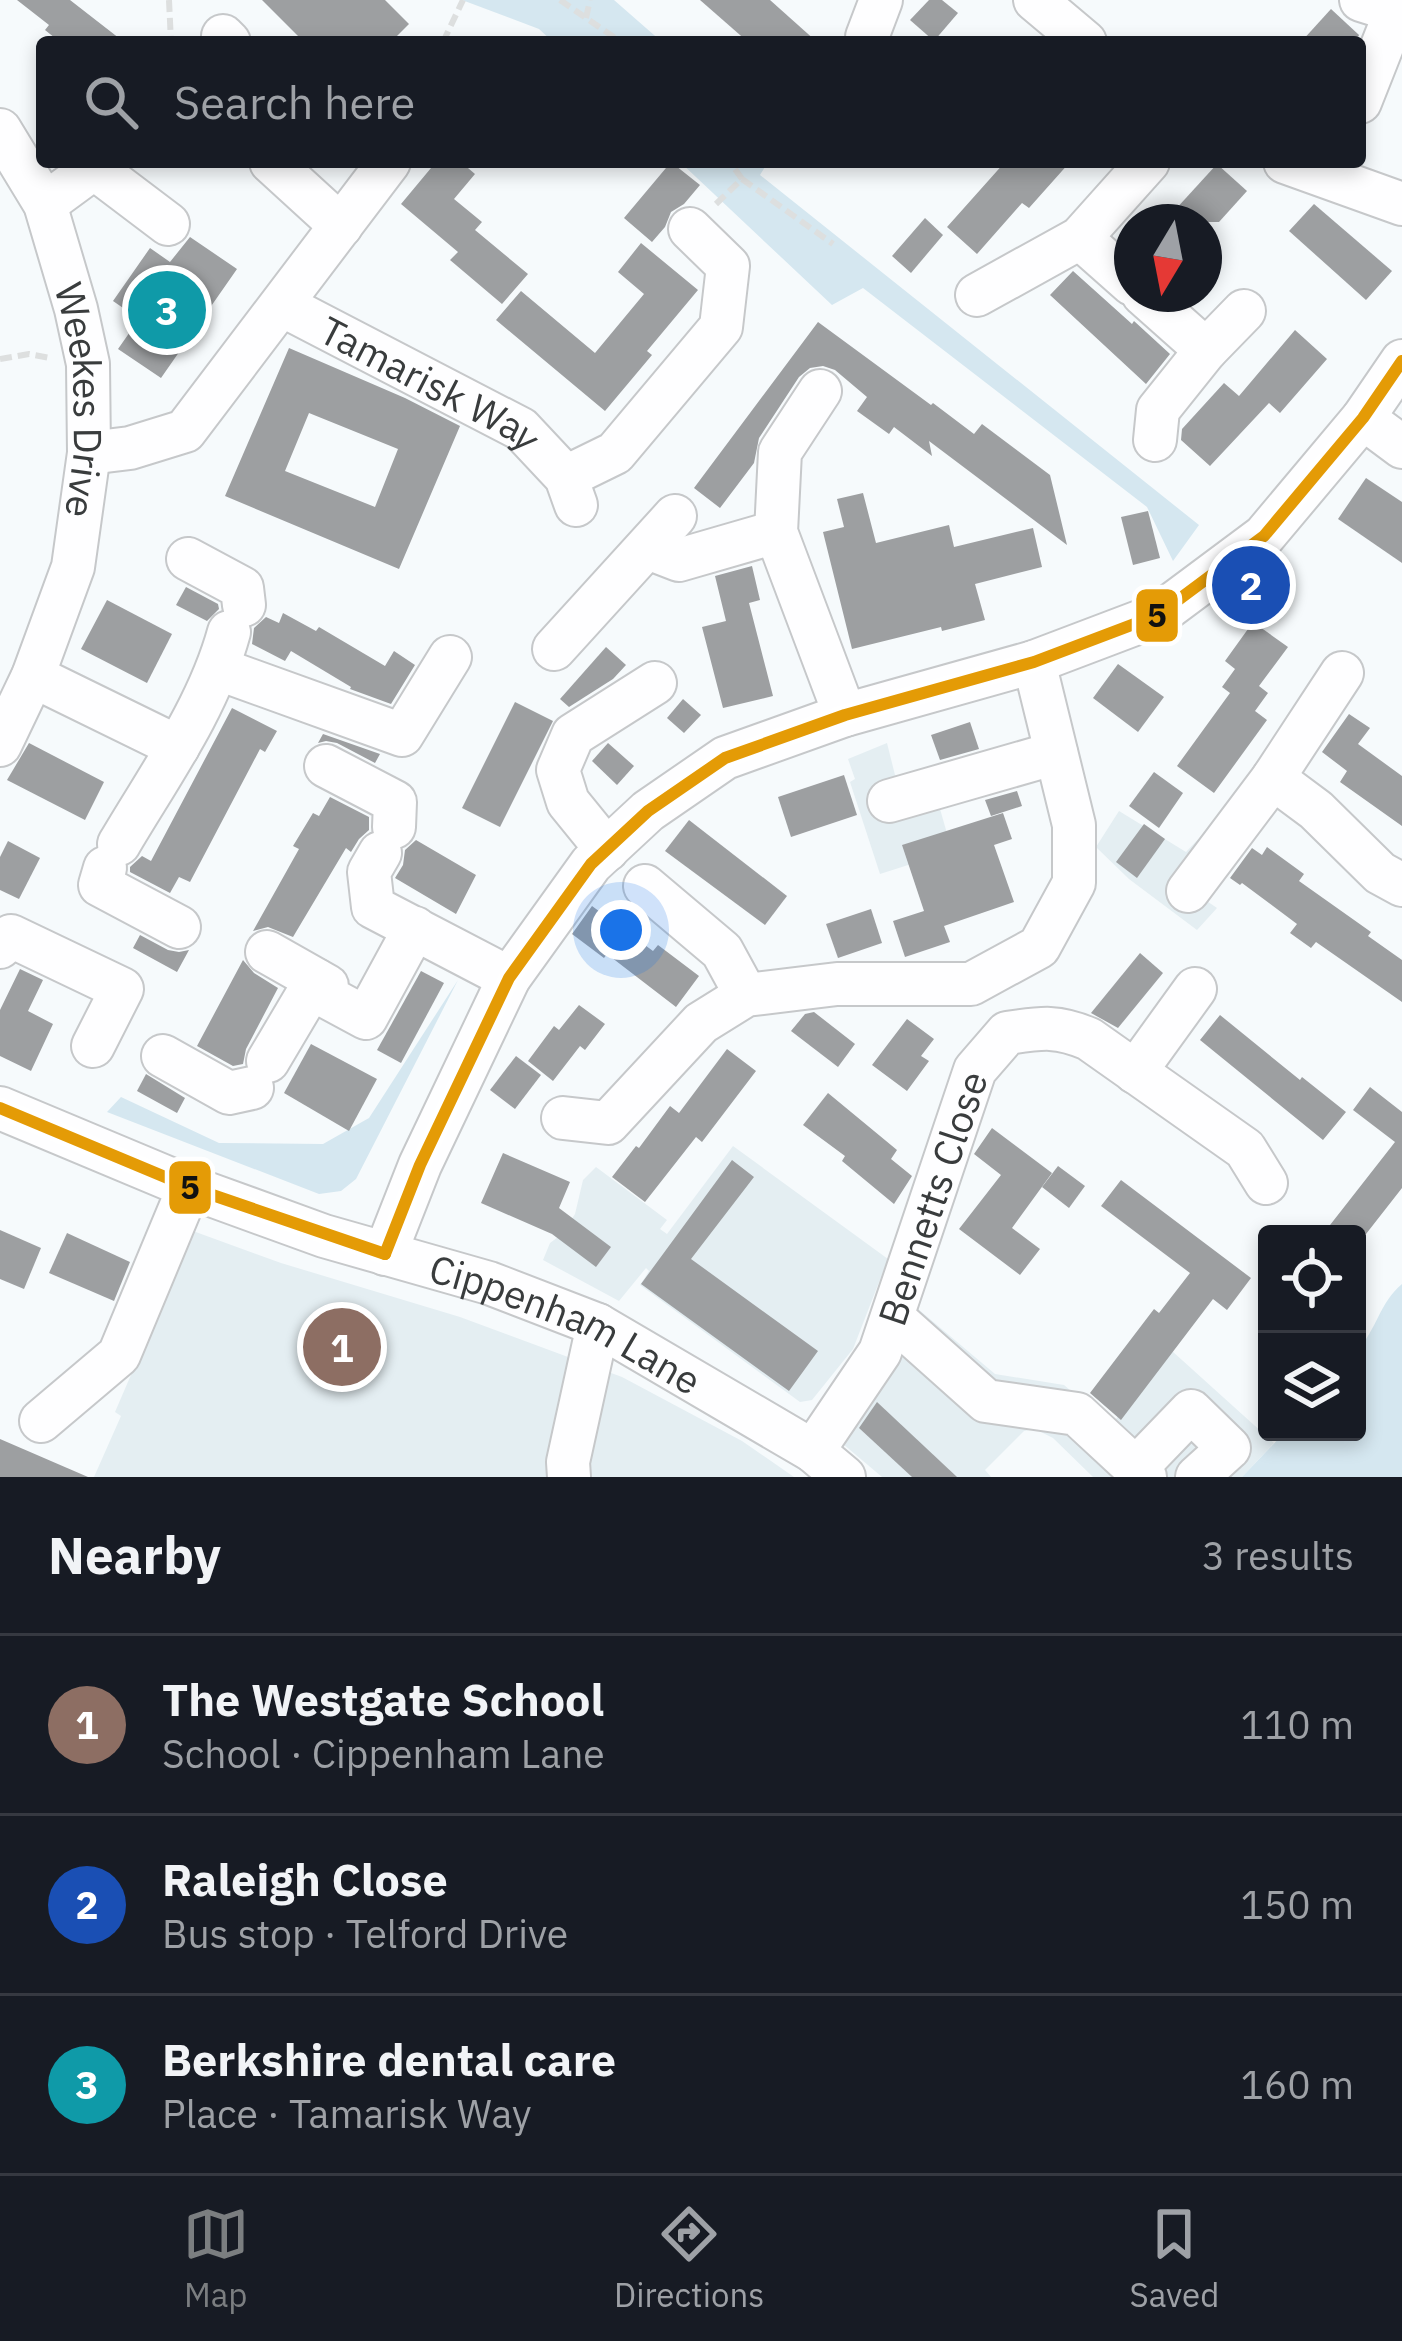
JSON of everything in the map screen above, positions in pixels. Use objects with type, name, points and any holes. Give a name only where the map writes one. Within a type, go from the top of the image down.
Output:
[{"type":"street","points":[[1035,0],[1077,36]]},
{"type":"street","points":[[1361,0],[1396,11],[1366,87]]},
{"type":"street","name":"Weekes Drive","points":[[0,130],[45,204],[76,309],[88,364],[89,453],[74,567],[19,682],[0,746]]},
{"type":"street","points":[[45,204],[94,168],[168,224]]},
{"type":"street","points":[[281,168],[341,226]]},
{"type":"street","name":"Tamarisk Way","points":[[89,453],[130,448],[184,431],[384,168]]},
{"type":"street","points":[[977,295],[1080,238],[1143,168]]},
{"type":"street","points":[[1333,170],[1402,204]]},
{"type":"street","name":"Tamarisk Way","points":[[282,305],[521,429],[571,491],[615,452],[721,327],[728,266],[690,229]]},
{"type":"street","points":[[1080,238],[1114,268]]},
{"type":"street","points":[[1155,440],[1158,410],[1244,311]]},
{"type":"street","points":[[1163,312],[1206,350]]},
{"type":"street","points":[[385,1254],[419,1165],[509,978],[592,864],[648,811],[724,758],[845,715],[1034,662],[1158,614],[1264,536],[1363,418],[1402,361]]},
{"type":"street","points":[[820,391],[780,452],[776,532],[845,715]]},
{"type":"street","points":[[1363,418],[1402,447]]},
{"type":"street","points":[[554,649],[675,516]]},
{"type":"street","points":[[647,548],[679,560],[776,532]]},
{"type":"street","points":[[179,927],[100,885],[120,842],[178,747],[231,636],[242,588],[188,559]]},
{"type":"street","points":[[231,636],[402,735],[450,657]]},
{"type":"street","points":[[563,1118],[608,1123],[701,1023],[746,995],[838,984],[971,984],[1040,947],[1074,883],[1074,825],[1034,662]]},
{"type":"street","points":[[1189,891],[1274,778],[1342,673]]},
{"type":"street","points":[[19,682],[178,747]]},
{"type":"street","points":[[607,850],[568,802],[558,770],[573,735],[655,682]]},
{"type":"street","points":[[889,801],[1056,753]]},
{"type":"street","points":[[326,766],[394,802],[387,840],[369,872],[373,907],[509,978]]},
{"type":"street","points":[[1274,778],[1316,810],[1380,873],[1402,885]]},
{"type":"street","points":[[645,886],[722,951],[746,995]]},
{"type":"street","points":[[267,952],[327,986],[328,997],[366,1018],[415,928]]},
{"type":"street","points":[[0,947],[11,936],[122,988],[93,1046]]},
{"type":"street","points":[[163,1056],[230,1094],[260,1074],[316,980]]},
{"type":"street","points":[[1135,1072],[1195,989]]},
{"type":"street","name":"Bennetts Close","points":[[829,1464],[893,1318],[975,1070],[1007,1033],[1049,1027],[1088,1039],[1245,1149],[1266,1183]]},
{"type":"street","name":"Cippenham Lane","points":[[0,1108],[189,1187],[385,1254],[488,1283],[598,1325],[829,1464]]},
{"type":"street","points":[[41,1421],[119,1355],[189,1187]]},
{"type":"street","points":[[893,1318],[986,1401],[1077,1414],[1140,1473],[1191,1411],[1229,1448],[1197,1477]]},
{"type":"street","points":[[569,1477],[568,1462],[598,1325]]},
{"type":"path","points":[[169,0],[171,36]]},
{"type":"path","points":[[446,36],[463,0]]},
{"type":"path","points":[[560,0],[612,36]]},
{"type":"path","points":[[586,18],[590,0]]},
{"type":"path","points":[[734,168],[742,179],[833,244]]},
{"type":"path","points":[[690,229],[742,179]]},
{"type":"path","points":[[0,359],[28,355],[88,364]]},
{"type":"shaded area","points":[[462,0],[614,0],[655,36],[547,36]]},
{"type":"shaded area","points":[[686,168],[764,168],[760,175],[1199,525],[1173,561],[1147,507],[863,288],[832,305]]},
{"type":"shaded area","points":[[887,743],[895,775],[938,802],[952,851],[880,874],[850,782],[855,779],[848,759]]},
{"type":"shaded area","points":[[1119,811],[1186,852],[1222,814],[1192,891],[1217,908],[1197,930],[1129,879],[1096,847]]},
{"type":"shaded area","points":[[458,980],[356,1179],[341,1191],[319,1194],[107,1112],[121,1097],[219,1143],[323,1144],[369,1118]]},
{"type":"shaded area","points":[[733,1146],[888,1259],[853,1349],[812,1400],[800,1402],[640,1285],[649,1271],[646,1268],[619,1301],[543,1260],[550,1243],[575,1214],[583,1180],[596,1167],[667,1220],[660,1229],[667,1234]]},
{"type":"shaded area","points":[[193,1231],[460,1317],[622,1377],[742,1441],[794,1477],[94,1477],[121,1416],[115,1412]]},
{"type":"shaded area","points":[[1402,1284],[1402,1477],[1242,1477],[1276,1441],[1366,1441],[1366,1338]]},
{"type":"shaded area","points":[[911,1303],[995,1374],[1064,1385],[1111,1425],[1172,1351],[1258,1429],[1258,1441],[1274,1443],[1242,1477],[1093,1477],[1053,1438],[1035,1429],[1024,1431],[985,1470],[991,1477],[882,1477],[836,1438]]},
{"type":"building","points":[[17,0],[70,0],[116,36],[52,36],[45,30],[49,25]]},
{"type":"building","points":[[262,0],[385,0],[409,24],[397,36],[298,36]]},
{"type":"building","points":[[700,0],[770,0],[810,36],[741,36]]},
{"type":"building","points":[[929,0],[942,0],[958,13],[938,36],[928,36],[910,20]]},
{"type":"building","points":[[1331,9],[1359,35],[1359,36],[1306,36]]},
{"type":"building","points":[[431,168],[468,168],[475,174],[454,199],[482,222],[475,230],[528,274],[502,304],[450,260],[458,252],[401,204]]},
{"type":"building","points":[[666,168],[679,168],[700,185],[671,212],[652,242],[624,218]]},
{"type":"building","points":[[1000,168],[1065,168],[1029,208],[1022,203],[977,254],[947,227]]},
{"type":"building","points":[[1213,168],[1221,168],[1247,191],[1222,219],[1222,204],[1180,204]]},
{"type":"building","points":[[1314,204],[1392,271],[1366,300],[1289,231]]},
{"type":"building","points":[[925,218],[943,235],[911,273],[892,256]]},
{"type":"building","points":[[190,237],[237,269],[161,378],[118,349],[139,319],[113,301],[150,248],[170,262]]},
{"type":"building","points":[[641,243],[698,290],[605,411],[496,320],[521,291],[595,353],[644,294],[618,272]]},
{"type":"building","points":[[1073,271],[1114,312],[1134,321],[1170,354],[1146,384],[1050,295]]},
{"type":"building","points":[[818,322],[974,434],[982,424],[1050,475],[1067,545],[929,441],[932,456],[894,427],[889,434],[857,411],[867,397],[835,370],[823,366],[799,377],[759,438],[754,463],[720,508],[694,488]]},
{"type":"building","points":[[1295,330],[1327,359],[1280,413],[1269,403],[1210,466],[1181,440],[1182,429],[1224,383],[1239,396]]},
{"type":"building","points":[[289,348],[460,426],[399,569],[225,496]],"holes":[[[309,413],[398,449],[375,507],[285,471]]]},
{"type":"building","points":[[1366,478],[1402,502],[1402,563],[1338,519]]},
{"type":"building","points":[[863,493],[876,543],[949,525],[954,547],[1033,528],[1042,567],[975,584],[985,620],[852,649],[823,532],[844,527],[837,499]]},
{"type":"building","points":[[1148,511],[1160,558],[1133,565],[1121,517]]},
{"type":"building","points":[[752,566],[760,600],[749,603],[773,696],[723,708],[702,627],[726,621],[715,576]]},
{"type":"building","points":[[186,587],[218,604],[207,621],[176,605]]},
{"type":"building","points":[[107,600],[172,634],[147,683],[81,649]]},
{"type":"building","points":[[283,613],[316,631],[319,627],[385,666],[394,651],[415,665],[391,704],[350,689],[291,651],[285,661],[252,644],[254,628],[266,617],[279,623]]},
{"type":"building","points":[[1253,622],[1288,647],[1259,686],[1268,693],[1255,711],[1267,720],[1214,793],[1177,766],[1230,693],[1222,687],[1235,669],[1225,661]]},
{"type":"building","points":[[606,647],[626,665],[569,707],[560,699]]},
{"type":"building","points":[[1118,664],[1164,697],[1138,732],[1093,698]]},
{"type":"building","points":[[683,699],[701,715],[684,733],[667,718]]},
{"type":"building","points":[[515,702],[553,721],[500,827],[462,808]]},
{"type":"building","points":[[232,708],[277,731],[265,752],[260,749],[190,882],[179,877],[170,893],[130,872],[130,867],[142,856],[151,861]]},
{"type":"building","points":[[1349,714],[1370,728],[1358,744],[1402,776],[1402,826],[1340,782],[1347,771],[1322,752]]},
{"type":"building","points":[[970,722],[979,749],[940,760],[931,735]]},
{"type":"building","points":[[323,734],[380,754],[375,763],[337,743],[318,743]]},
{"type":"building","points":[[29,743],[104,782],[85,820],[7,780]]},
{"type":"building","points":[[608,743],[634,766],[617,785],[592,761]]},
{"type":"building","points":[[1154,772],[1183,793],[1159,828],[1129,806]]},
{"type":"building","points":[[844,775],[857,815],[791,837],[778,797]]},
{"type":"building","points":[[1017,791],[1022,806],[991,816],[985,800]]},
{"type":"building","points":[[330,797],[369,817],[369,830],[351,852],[346,848],[293,937],[268,927],[253,931],[299,849],[293,846],[313,813],[319,816]]},
{"type":"building","points":[[1003,813],[1012,839],[994,845],[1014,902],[944,926],[950,942],[905,957],[893,921],[924,911],[902,845]]},
{"type":"building","points":[[689,820],[787,896],[765,925],[665,851]]},
{"type":"building","points":[[1144,824],[1165,839],[1137,878],[1116,862]]},
{"type":"building","points":[[416,840],[476,875],[456,914],[395,878],[405,850]]},
{"type":"building","points":[[8,841],[40,858],[19,899],[0,890],[0,857]]},
{"type":"building","points":[[1267,847],[1304,874],[1299,881],[1402,960],[1402,1002],[1316,942],[1311,948],[1290,933],[1297,924],[1230,878],[1252,848],[1262,855]]},
{"type":"building","points":[[592,906],[653,951],[658,945],[699,976],[676,1007],[607,954],[604,958],[572,934]]},
{"type":"building","points":[[871,909],[882,943],[838,958],[826,924]]},
{"type":"building","points":[[140,935],[168,950],[189,950],[177,972],[133,948]]},
{"type":"building","points":[[1140,953],[1163,973],[1118,1028],[1091,1013]]},
{"type":"building","points":[[243,960],[278,988],[243,1064],[233,1066],[197,1046]]},
{"type":"building","points":[[20,969],[43,980],[28,1011],[53,1024],[31,1071],[0,1056],[0,1010]]},
{"type":"building","points":[[421,971],[444,983],[401,1063],[377,1050]]},
{"type":"building","points":[[579,1005],[605,1024],[585,1050],[580,1046],[553,1081],[528,1061],[554,1026],[559,1030]]},
{"type":"building","points":[[814,1012],[855,1044],[838,1067],[791,1031],[805,1014]]},
{"type":"building","points":[[1220,1015],[1346,1112],[1323,1140],[1200,1040]]},
{"type":"building","points":[[907,1019],[934,1039],[921,1056],[929,1061],[907,1091],[872,1065]]},
{"type":"building","points":[[311,1044],[377,1079],[349,1131],[284,1093]]},
{"type":"building","points":[[727,1049],[756,1071],[702,1142],[696,1137],[645,1202],[612,1177],[670,1106],[679,1113]]},
{"type":"building","points":[[516,1056],[541,1075],[515,1109],[490,1090]]},
{"type":"building","points":[[146,1074],[185,1098],[177,1113],[137,1091]]},
{"type":"building","points":[[1370,1087],[1402,1112],[1402,1188],[1366,1234],[1366,1225],[1330,1225],[1395,1142],[1353,1110]]},
{"type":"building","points":[[828,1093],[897,1150],[891,1159],[912,1176],[894,1204],[842,1161],[845,1156],[803,1125]]},
{"type":"building","points":[[992,1128],[1052,1173],[1012,1228],[1040,1249],[1020,1275],[959,1229],[1001,1175],[974,1154]]},
{"type":"building","points":[[503,1153],[570,1182],[559,1208],[611,1247],[596,1267],[552,1234],[481,1203]]},
{"type":"building","points":[[732,1160],[754,1177],[691,1259],[818,1351],[789,1391],[641,1284]]},
{"type":"building","points":[[1058,1166],[1085,1186],[1069,1208],[1042,1187]]},
{"type":"building","points":[[1121,1180],[1251,1278],[1227,1310],[1213,1299],[1121,1420],[1090,1393],[1154,1309],[1159,1313],[1190,1273],[1101,1206]]},
{"type":"building","points":[[0,1230],[41,1248],[24,1289],[0,1279]]},
{"type":"building","points":[[67,1233],[130,1262],[114,1301],[49,1273]]},
{"type":"building","points":[[877,1402],[957,1477],[912,1477],[859,1428]]},
{"type":"building","points":[[0,1439],[88,1477],[0,1477]]},
{"type":"transit line","name":"5","points":[[385,1254],[420,1165],[509,978],[591,864],[648,811],[725,758],[845,715],[1034,662],[1158,615],[1264,536],[1363,418],[1402,361]]},
{"type":"transit line","name":"5","points":[[0,1108],[189,1187],[385,1254]]},
{"type":"place","name":"Berkshire dental care","points":[[167,310]]},
{"type":"place","name":"Raleigh Close","points":[[1251,585]]},
{"type":"place","name":"The Westgate School","points":[[342,1347]]}]
